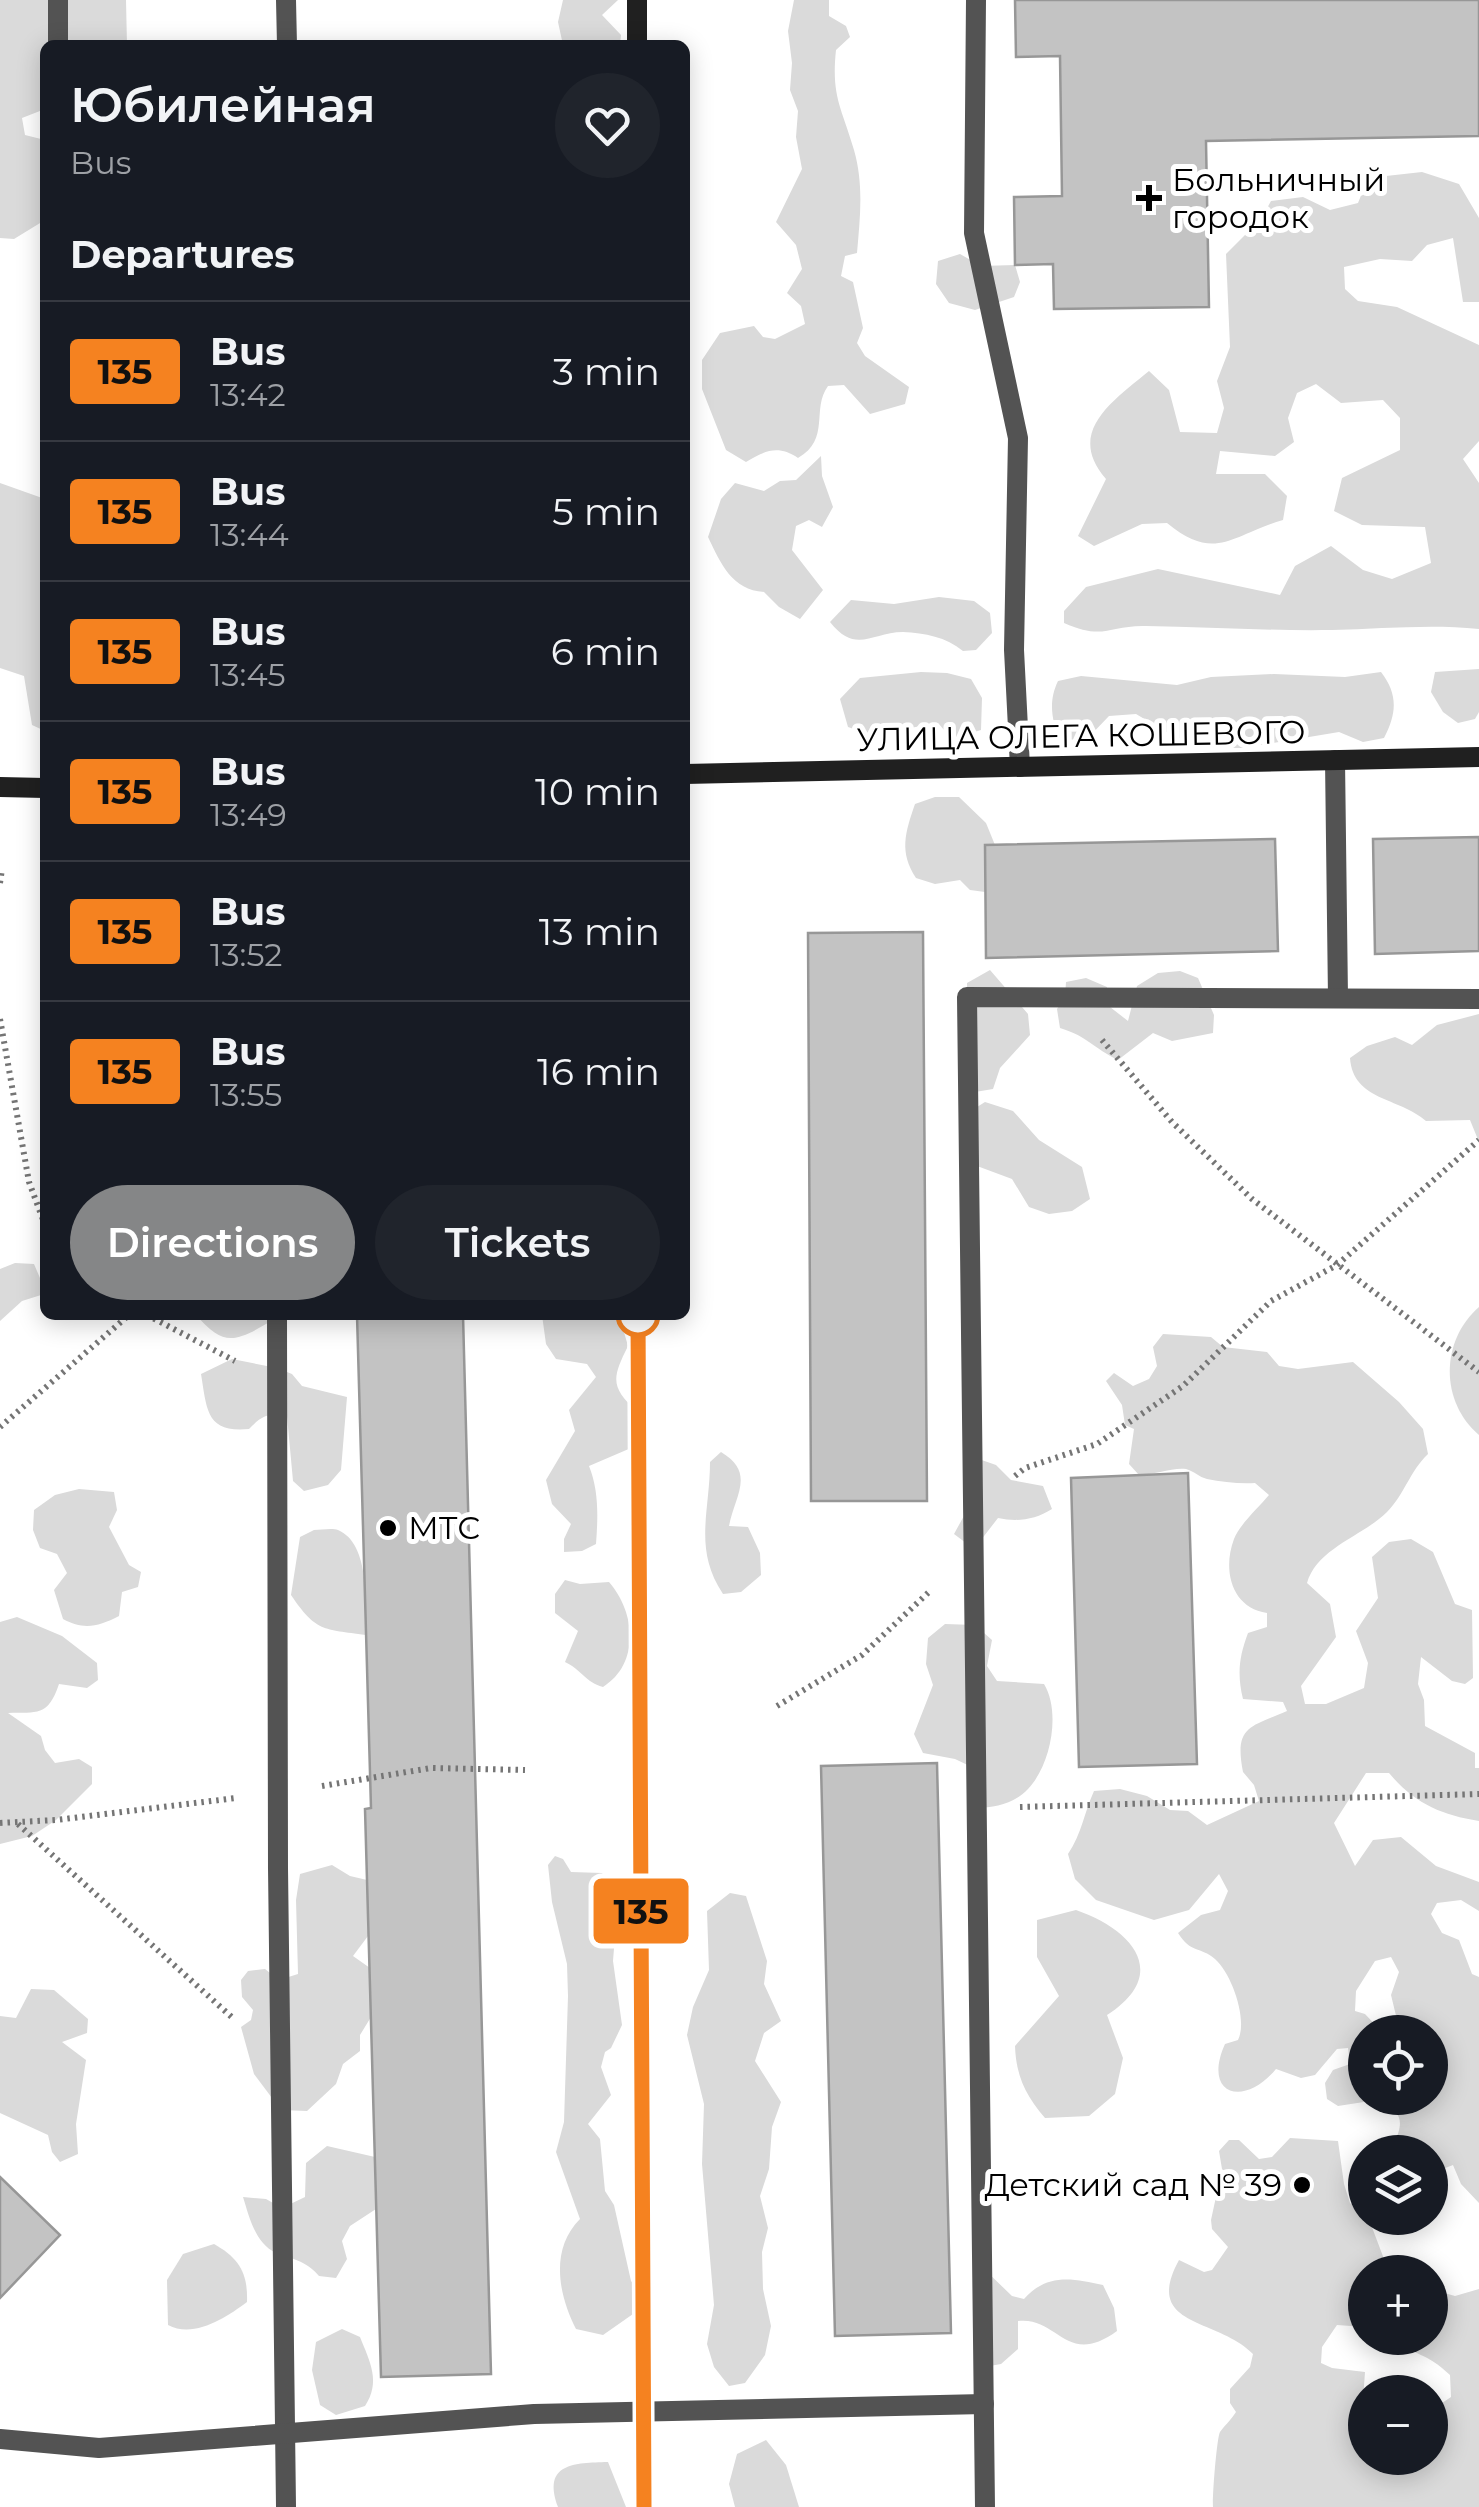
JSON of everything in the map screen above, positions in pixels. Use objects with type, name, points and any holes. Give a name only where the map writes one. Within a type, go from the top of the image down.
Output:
[{"type":"main road","points":[[636,0],[637,40]]},
{"type":"main road","name":"УЛИЦА ОЛЕГА КОШЕВОГО","points":[[690,774],[1479,757]]},
{"type":"main road","points":[[0,788],[40,788]]},
{"type":"main road","points":[[638,1320],[644,2507]]},
{"type":"lane","points":[[58,0],[58,40]]},
{"type":"lane","points":[[286,0],[287,40]]},
{"type":"lane","points":[[976,0],[974,233],[1018,438],[1014,650],[1020,767]]},
{"type":"lane","points":[[1335,760],[1338,998]]},
{"type":"lane","points":[[985,2507],[967,997],[1479,999]]},
{"type":"lane","points":[[277,1320],[286,2507]]},
{"type":"lane","points":[[0,2439],[98,2448],[643,2408],[984,2404]]},
{"type":"path","points":[[0,882],[2,868]]},
{"type":"path","points":[[1065,997],[1172,1122],[1252,1198],[1479,1372]]},
{"type":"path","points":[[0,1019],[30,1182],[40,1211]]},
{"type":"path","points":[[973,1507],[1025,1468],[1097,1444],[1183,1386],[1271,1301],[1337,1265],[1479,1140]]},
{"type":"path","points":[[0,1427],[123,1320]]},
{"type":"path","points":[[157,1320],[232,1359],[277,1393]]},
{"type":"path","points":[[776,1706],[862,1655],[974,1548]]},
{"type":"path","points":[[977,1808],[1479,1794]]},
{"type":"path","points":[[16,1823],[216,1999],[280,2068]]},
{"type":"shaded area","points":[[0,0],[126,0],[127,40],[40,40],[40,111],[22,118],[25,135],[40,139],[40,223],[14,239],[0,238]]},
{"type":"shaded area","points":[[563,0],[618,0],[602,15],[621,35],[620,40],[562,40],[558,22]]},
{"type":"shaded area","points":[[794,0],[829,0],[829,16],[846,26],[850,37],[836,50],[835,80],[857,163],[860,214],[857,253],[845,256],[841,276],[853,282],[863,328],[857,343],[865,356],[909,387],[905,404],[870,414],[844,385],[828,386],[821,404],[818,433],[808,450],[798,458],[785,451],[772,451],[746,462],[726,450],[702,389],[702,360],[720,333],[754,326],[763,337],[775,339],[805,324],[801,306],[787,293],[802,269],[796,245],[776,222],[802,169],[796,137],[798,111],[790,90],[788,31]]},
{"type":"shaded area","points":[[1422,172],[1459,184],[1479,218],[1479,302],[1463,302],[1453,238],[1427,245],[1412,261],[1380,259],[1344,267],[1345,289],[1358,301],[1397,307],[1479,345],[1479,441],[1463,459],[1479,483],[1479,629],[1133,626],[1098,632],[1064,623],[1064,611],[1086,587],[1158,569],[1280,595],[1295,566],[1331,546],[1363,570],[1392,579],[1431,563],[1425,527],[1362,525],[1334,511],[1342,478],[1400,450],[1400,418],[1383,400],[1341,403],[1316,384],[1297,393],[1288,418],[1294,442],[1275,456],[1220,451],[1216,474],[1265,474],[1287,496],[1283,520],[1212,544],[1198,542],[1167,523],[1142,524],[1094,546],[1078,536],[1106,479],[1090,447],[1092,432],[1109,406],[1149,371],[1169,390],[1180,432],[1217,433],[1224,408],[1217,381],[1230,347],[1226,254],[1261,219],[1271,201],[1303,197],[1330,210],[1358,203],[1368,178]]},
{"type":"shaded area","points":[[960,254],[981,266],[1015,265],[1020,282],[1014,297],[975,310],[949,303],[936,284],[938,261]]},
{"type":"shaded area","points":[[821,456],[822,476],[833,507],[822,527],[809,520],[796,526],[792,550],[823,590],[800,619],[764,592],[736,581],[708,537],[721,499],[735,483],[764,491],[780,481],[796,480]]},
{"type":"shaded area","points":[[0,483],[40,497],[40,729],[32,725],[24,676],[0,668]]},
{"type":"shaded area","points":[[939,597],[974,601],[990,613],[992,633],[976,650],[963,651],[942,639],[911,633],[856,640],[839,632],[830,622],[851,600],[894,604]]},
{"type":"shaded area","points":[[1479,669],[1479,712],[1475,719],[1458,723],[1443,712],[1431,692],[1435,672]]},
{"type":"shaded area","points":[[921,672],[971,679],[982,698],[981,730],[952,739],[938,723],[871,735],[848,727],[840,699],[860,678]]},
{"type":"shaded area","points":[[1381,672],[1393,696],[1391,720],[1384,738],[1363,742],[1339,732],[1242,748],[1206,748],[1180,740],[1136,714],[1109,716],[1087,739],[1059,740],[1053,718],[1058,681],[1081,676],[1177,685],[1211,677],[1345,677]]},
{"type":"shaded area","points":[[935,797],[959,797],[986,823],[995,845],[985,846],[985,892],[970,890],[960,880],[935,884],[916,878],[911,869],[905,842],[915,804]]},
{"type":"shaded area","points":[[990,970],[1028,1014],[1030,1035],[1000,1068],[993,1089],[969,1093],[967,983]]},
{"type":"shaded area","points":[[1180,971],[1198,978],[1214,1015],[1213,1033],[1172,1041],[1153,1033],[1118,1060],[1060,1028],[1057,1009],[1065,997],[1066,982],[1086,978],[1107,987],[1110,1007],[1128,1021],[1137,986],[1158,973]]},
{"type":"shaded area","points":[[1479,1014],[1479,1142],[1470,1120],[1426,1121],[1368,1091],[1353,1072],[1350,1058],[1367,1046],[1395,1037],[1412,1045],[1437,1025]]},
{"type":"shaded area","points":[[985,1102],[1013,1111],[1039,1140],[1082,1167],[1090,1199],[1072,1211],[1049,1214],[1029,1207],[1012,1179],[969,1163],[969,1112]]},
{"type":"shaded area","points":[[15,1263],[34,1264],[40,1278],[40,1295],[22,1301],[0,1321],[0,1269]]},
{"type":"shaded area","points":[[1479,1307],[1479,1435],[1457,1406],[1450,1371],[1457,1337]]},
{"type":"shaded area","points":[[201,1320],[275,1320],[237,1337],[213,1332]]},
{"type":"shaded area","points":[[543,1320],[620,1320],[628,1346],[616,1382],[638,1413],[638,1445],[589,1466],[596,1495],[596,1544],[582,1551],[564,1552],[564,1539],[571,1524],[552,1504],[546,1480],[575,1431],[569,1410],[596,1377],[587,1364],[556,1359],[546,1344]]},
{"type":"shaded area","points":[[1163,1334],[1211,1337],[1223,1347],[1267,1352],[1279,1366],[1298,1369],[1353,1362],[1423,1429],[1428,1454],[1393,1505],[1377,1521],[1330,1551],[1312,1571],[1307,1583],[1330,1604],[1336,1637],[1301,1686],[1305,1704],[1326,1704],[1364,1688],[1368,1663],[1356,1631],[1378,1598],[1372,1557],[1389,1542],[1411,1539],[1433,1552],[1455,1604],[1472,1610],[1473,1678],[1465,1684],[1452,1681],[1421,1657],[1418,1684],[1424,1700],[1425,1726],[1475,1753],[1475,1768],[1479,1768],[1479,1821],[1429,1806],[1389,1773],[1366,1773],[1334,1823],[1355,1866],[1373,1840],[1401,1837],[1436,1866],[1479,1882],[1479,1911],[1461,1900],[1437,1903],[1431,1914],[1442,1933],[1459,1940],[1472,1974],[1479,1977],[1479,2203],[1461,2184],[1453,2165],[1448,2167],[1448,2135],[1397,2135],[1397,2115],[1448,2115],[1448,2015],[1396,2015],[1391,1995],[1399,1972],[1391,1957],[1375,1961],[1356,1991],[1355,2011],[1366,2015],[1348,2015],[1348,2048],[1337,2049],[1315,2075],[1301,2078],[1276,2069],[1251,2089],[1230,2090],[1219,2075],[1219,2061],[1225,2044],[1238,2040],[1241,2031],[1237,1998],[1215,1959],[1191,1947],[1178,1933],[1201,1915],[1220,1910],[1228,1891],[1219,1874],[1189,1910],[1154,1920],[1096,1900],[1075,1879],[1068,1854],[1094,1791],[1120,1789],[1147,1796],[1170,1810],[1188,1811],[1207,1825],[1259,1801],[1254,1785],[1243,1772],[1243,1737],[1254,1725],[1287,1711],[1283,1702],[1243,1699],[1243,1650],[1248,1633],[1267,1627],[1267,1613],[1255,1610],[1238,1596],[1229,1563],[1234,1539],[1269,1495],[1255,1483],[1207,1479],[1186,1469],[1139,1475],[1129,1464],[1134,1429],[1125,1425],[1122,1405],[1106,1381],[1114,1373],[1133,1386],[1149,1379],[1157,1366],[1153,1347]]},
{"type":"shaded area","points":[[232,1359],[277,1368],[292,1374],[302,1386],[347,1397],[341,1470],[328,1485],[304,1491],[293,1481],[287,1416],[261,1418],[249,1429],[216,1423],[207,1408],[201,1374]]},
{"type":"shaded area","points":[[721,1452],[732,1460],[740,1476],[729,1526],[748,1527],[760,1553],[761,1575],[741,1592],[723,1594],[708,1561],[705,1530],[710,1462]]},
{"type":"shaded area","points":[[973,1457],[996,1465],[1011,1480],[1043,1486],[1052,1509],[1026,1519],[998,1518],[974,1549],[954,1534],[965,1514],[963,1482]]},
{"type":"shaded area","points":[[79,1489],[114,1492],[117,1510],[109,1527],[129,1565],[141,1572],[138,1587],[122,1592],[119,1616],[91,1626],[63,1619],[54,1590],[67,1573],[57,1554],[40,1548],[33,1530],[34,1510],[55,1495]]},
{"type":"shaded area","points":[[314,1530],[338,1530],[356,1548],[364,1577],[366,1635],[322,1627],[307,1616],[291,1595],[300,1537]]},
{"type":"shaded area","points":[[565,1580],[580,1584],[609,1582],[625,1608],[628,1652],[615,1677],[603,1687],[565,1662],[578,1631],[555,1613],[555,1594]]},
{"type":"shaded area","points":[[17,1617],[62,1636],[97,1663],[98,1680],[87,1688],[59,1684],[46,1707],[8,1713],[41,1736],[55,1763],[79,1759],[92,1767],[92,1784],[56,1820],[32,1836],[0,1844],[0,1622]]},
{"type":"shaded area","points":[[945,1624],[975,1625],[992,1640],[987,1666],[997,1681],[1044,1684],[1049,1696],[1051,1738],[1043,1766],[1028,1789],[1004,1804],[977,1808],[976,1769],[955,1759],[923,1753],[914,1734],[933,1685],[926,1664],[928,1638]]},
{"type":"shaded area","points":[[555,1856],[563,1859],[571,1872],[602,1873],[618,1897],[613,1961],[622,2025],[605,2052],[601,2067],[611,2095],[588,2124],[600,2139],[605,2191],[614,2205],[631,2281],[643,2296],[643,2307],[603,2335],[576,2329],[561,2287],[564,2244],[580,2219],[556,2152],[564,2122],[568,1996],[567,1964],[552,1902],[548,1865]]},
{"type":"shaded area","points":[[332,1865],[350,1876],[367,1880],[368,1936],[353,1956],[370,1968],[371,2017],[360,2035],[360,2051],[343,2064],[336,2084],[307,2111],[281,2110],[254,2074],[241,2027],[251,2020],[253,2010],[242,1997],[241,1980],[248,1971],[265,1969],[279,1980],[298,1974],[296,1900],[300,1874]]},
{"type":"shaded area","points":[[730,1893],[746,1896],[767,1961],[764,1984],[781,2021],[764,2033],[755,2061],[781,2102],[772,2127],[769,2169],[760,2196],[768,2228],[762,2252],[763,2289],[771,2326],[765,2355],[745,2383],[729,2386],[714,2367],[707,2344],[714,2305],[702,2164],[704,2104],[687,2035],[693,2007],[709,1970],[707,1911]]},
{"type":"shaded area","points":[[1076,1910],[1096,1918],[1127,1940],[1140,1968],[1137,1984],[1127,1999],[1107,2015],[1123,2058],[1115,2094],[1089,2116],[1045,2118],[1023,2085],[1015,2046],[1059,1996],[1037,1957],[1037,1920]]},
{"type":"shaded area","points":[[31,1989],[54,1990],[88,2019],[87,2033],[62,2042],[86,2060],[76,2124],[78,2154],[60,2162],[52,2152],[48,2135],[0,2113],[0,2016],[16,2018]]},
{"type":"shaded area","points":[[1348,2065],[1348,2104],[1338,2106],[1327,2099],[1325,2083],[1333,2070]]},
{"type":"shaded area","points":[[1290,2138],[1338,2141],[1348,2197],[1348,2235],[1375,2235],[1382,2255],[1348,2255],[1348,2326],[1337,2325],[1322,2347],[1321,2363],[1365,2372],[1348,2375],[1348,2475],[1448,2475],[1450,2375],[1420,2355],[1448,2355],[1448,2294],[1455,2296],[1479,2289],[1479,2507],[1213,2507],[1219,2436],[1236,2412],[1230,2403],[1230,2389],[1250,2367],[1253,2354],[1177,2310],[1170,2298],[1170,2282],[1179,2260],[1204,2272],[1212,2270],[1228,2247],[1212,2229],[1211,2220],[1222,2169],[1219,2151],[1229,2140],[1239,2140],[1259,2159],[1272,2157]]},
{"type":"shaded area","points":[[327,2146],[375,2157],[376,2209],[350,2226],[342,2241],[347,2259],[336,2278],[319,2276],[304,2264],[269,2249],[256,2233],[243,2197],[266,2199],[282,2208],[305,2197],[306,2163]]},
{"type":"shaded area","points":[[214,2244],[240,2267],[247,2302],[199,2328],[178,2329],[168,2325],[167,2280],[183,2254]]},
{"type":"shaded area","points":[[982,2267],[1012,2296],[1024,2299],[1051,2281],[1070,2279],[1103,2285],[1114,2308],[1117,2331],[1100,2341],[1074,2343],[1043,2326],[1018,2321],[1018,2349],[1001,2364],[984,2367]]},
{"type":"shaded area","points":[[342,2329],[360,2337],[373,2380],[365,2406],[336,2415],[320,2405],[312,2370],[316,2342]]},
{"type":"shaded area","points":[[766,2440],[786,2465],[799,2507],[735,2507],[729,2484],[737,2454]]},
{"type":"shaded area","points":[[608,2462],[626,2507],[558,2507],[554,2482],[564,2468]]},
{"type":"building","points":[[1015,0],[1479,0],[1479,136],[1206,141],[1209,307],[1054,309],[1053,264],[1015,265],[1014,197],[1062,196],[1060,56],[1016,57]]},
{"type":"building","points":[[1479,837],[1479,951],[1375,954],[1373,839]]},
{"type":"building","points":[[1275,839],[1278,951],[986,958],[985,845]]},
{"type":"building","points":[[923,932],[927,1501],[811,1501],[808,933]]},
{"type":"building","points":[[357,1320],[463,1320],[491,2374],[381,2377],[365,1809],[371,1808]]},
{"type":"building","points":[[1188,1473],[1197,1764],[1079,1767],[1071,1478]]},
{"type":"building","points":[[937,1763],[951,2333],[835,2336],[821,1766]]},
{"type":"building","points":[[0,2177],[60,2235],[0,2298]]},
{"type":"bus line","name":"135","points":[[638,1320],[644,2507]]},
{"type":"place","name":"Больничный городок","points":[[1149,198]]},
{"type":"place","name":"МТС","points":[[388,1528]]},
{"type":"place","name":"Детский сад № 39","points":[[1302,2185]]}]
